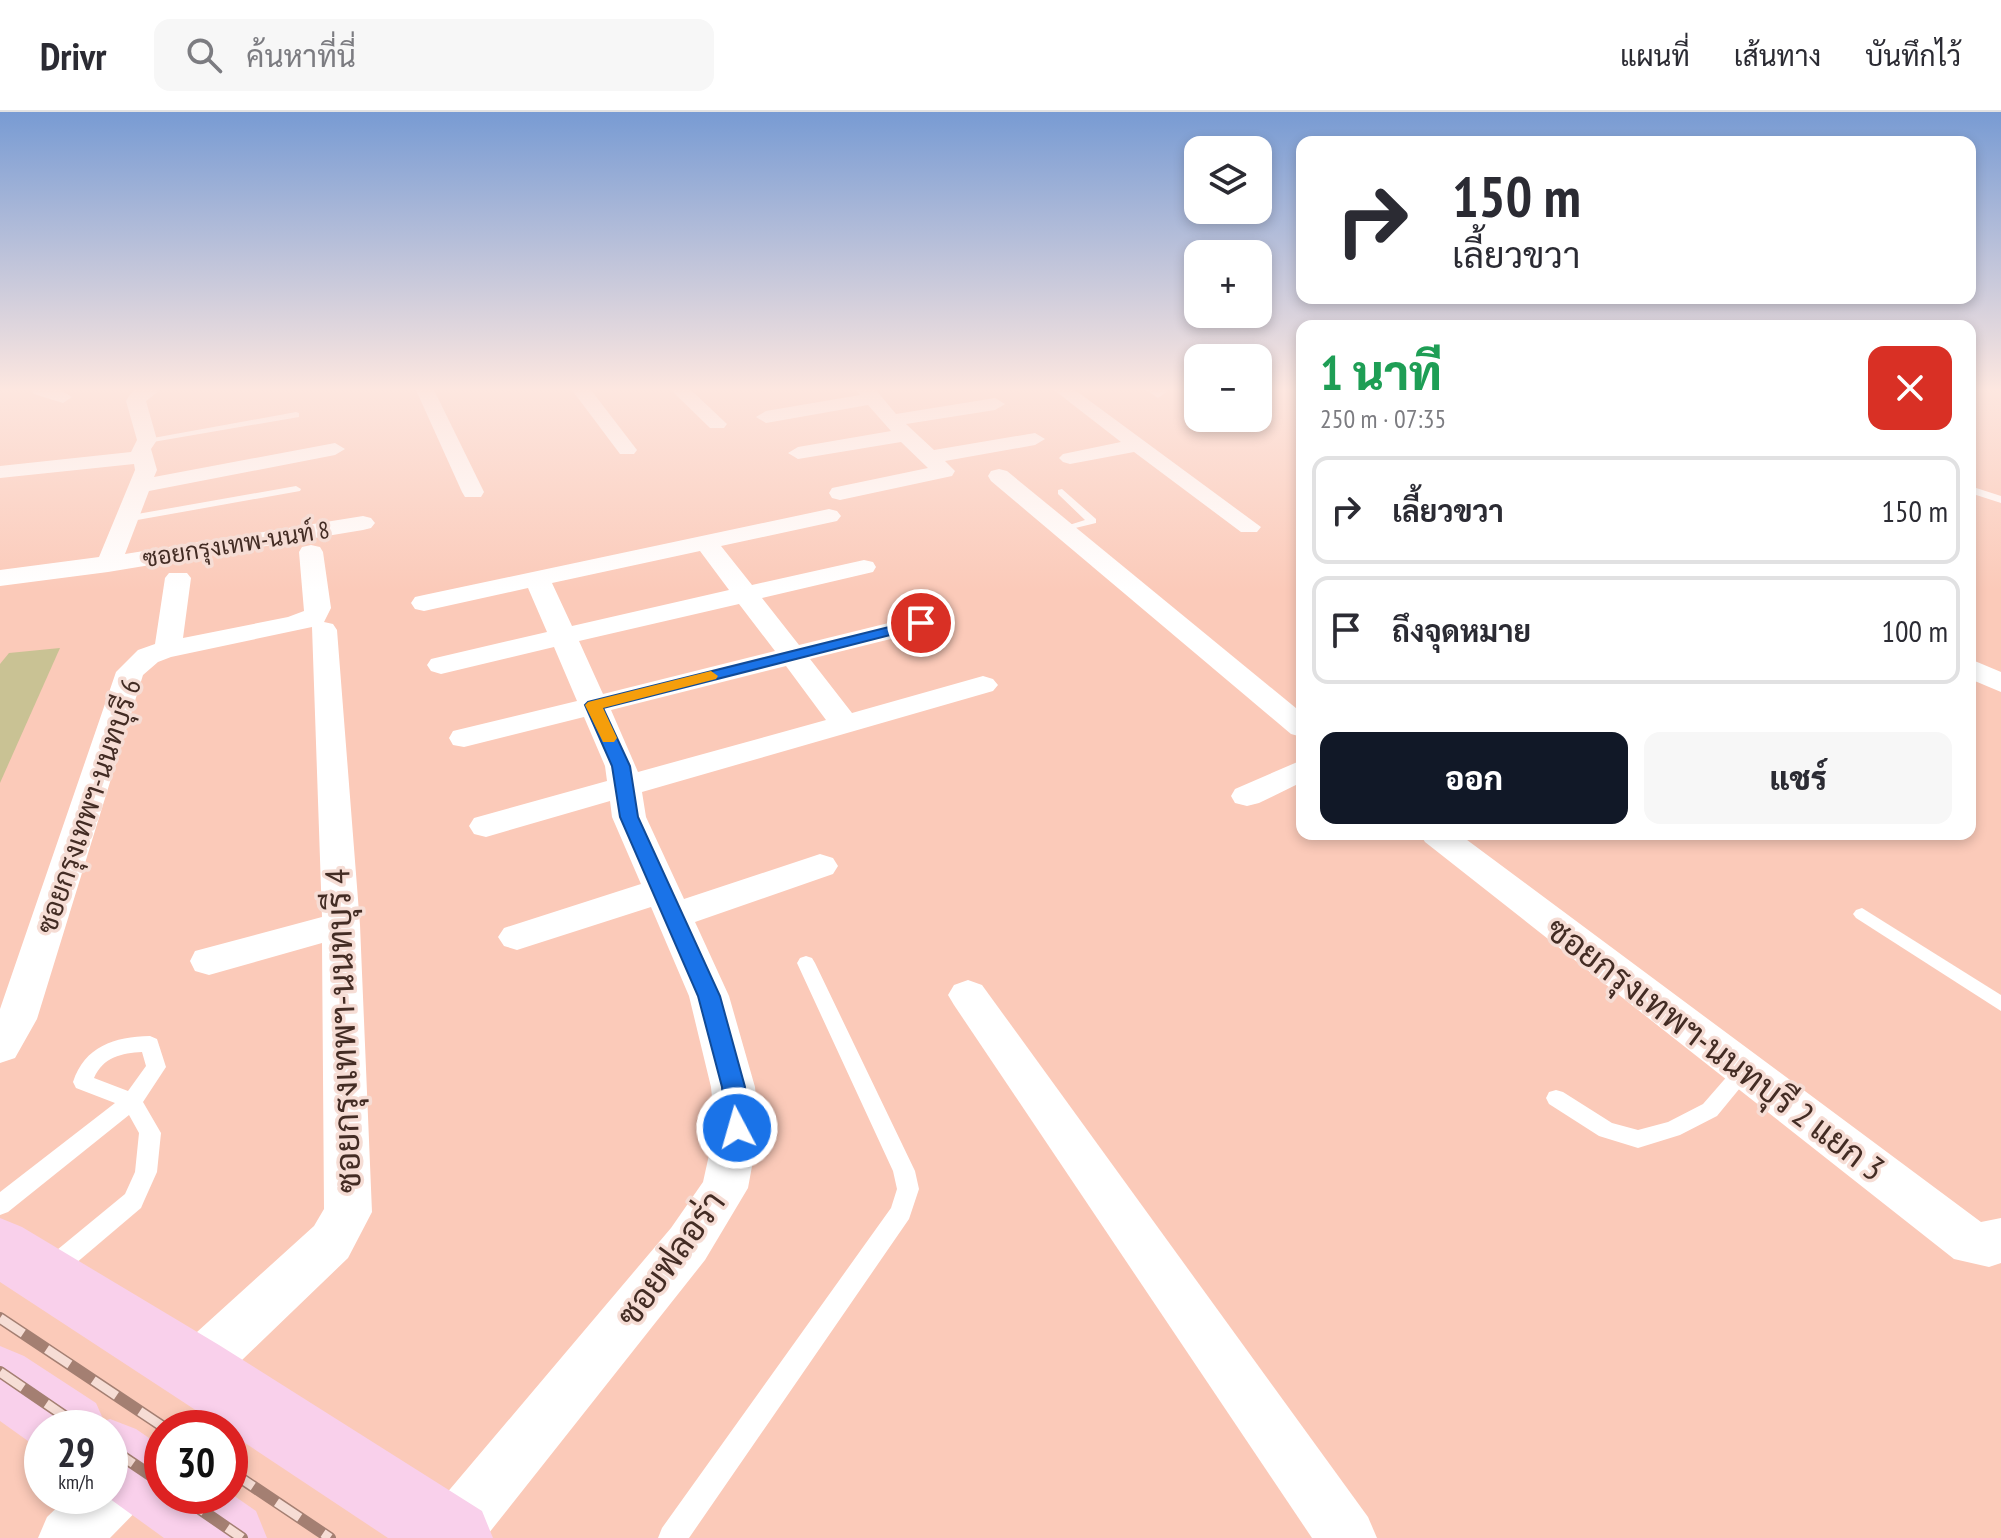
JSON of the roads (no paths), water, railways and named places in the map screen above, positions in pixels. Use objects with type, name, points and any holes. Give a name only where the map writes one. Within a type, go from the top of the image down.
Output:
[{"type":"main road","points":[[22,1261],[453,1536]]},
{"type":"main road","points":[[0,1380],[44,1410]]},
{"type":"main road","points":[[195,1514],[229,1538]]},
{"type":"street","points":[[0,472],[93,457]]},
{"type":"street","name":"ซอยกรุงเทพ-นนท์ 8","points":[[108,565],[141,486],[146,470],[145,457]]},
{"type":"street","points":[[141,486],[295,457]]},
{"type":"street","points":[[456,457],[473,492]]},
{"type":"street","points":[[840,493],[941,473],[929,457]]},
{"type":"street","points":[[936,463],[963,457]]},
{"type":"street","points":[[1070,458],[1078,457]]},
{"type":"street","points":[[1154,457],[1249,527]]},
{"type":"street","points":[[999,476],[1067,529],[1296,723]]},
{"type":"street","points":[[424,603],[829,516]]},
{"type":"street","name":"ซอยกรุงเทพ-นนท์ 8","points":[[0,578],[108,565],[363,523]]},
{"type":"street","points":[[706,543],[845,724]]},
{"type":"street","name":"ซอยกรุงเทพฯ-นนทบุรี 6","points":[[0,1047],[17,1019],[130,672],[148,656],[168,649],[294,624],[316,616],[318,608],[311,552]]},
{"type":"street","points":[[441,665],[864,567]]},
{"type":"street","points":[[168,649],[178,578]]},
{"type":"street","name":"ซอยฟลอร่า","points":[[453,1536],[688,1244],[725,1188],[737,1128],[733,1087],[709,996],[629,817],[621,766],[537,579]]},
{"type":"street","points":[[464,738],[921,623]]},
{"type":"street","name":"ซอยกรุงเทพฯ-นนทบุรี 4","points":[[195,1369],[331,1242],[348,1212],[341,925],[323,630]]},
{"type":"street","points":[[1976,671],[2001,683]]},
{"type":"street","points":[[486,826],[983,685]]},
{"type":"street","points":[[1247,796],[1296,773]]},
{"type":"street","name":"ซอยกรุงเทพฯ-นนทบุรี 2 แยก 3","points":[[1445,840],[1971,1243],[1989,1245],[2001,1240]]},
{"type":"street","points":[[517,937],[820,866]]},
{"type":"street","points":[[209,961],[341,925]]},
{"type":"street","points":[[968,995],[1347,1538]]},
{"type":"street","points":[[68,1538],[144,1478]]},
{"type":"lane","points":[[126,519],[296,489]]},
{"type":"lane","points":[[1976,491],[2001,500]]},
{"type":"lane","points":[[1062,492],[1092,521],[1067,529]]},
{"type":"lane","points":[[1862,914],[2001,1004]]},
{"type":"lane","points":[[672,1538],[901,1212],[908,1189],[904,1171],[806,963]]},
{"type":"lane","points":[[1556,1098],[1606,1130],[1638,1139],[1673,1129],[1710,1110],[1744,1071]]},
{"type":"lane","points":[[0,1205],[132,1101],[150,1133],[146,1172],[133,1201],[22,1261]]},
{"type":"railway","points":[[0,1318],[144,1414]]},
{"type":"railway","points":[[0,1372],[56,1410]]},
{"type":"railway","points":[[128,1460],[144,1471]]},
{"type":"railway","points":[[248,1483],[330,1538]]},
{"type":"railway","points":[[207,1514],[242,1538]]}]
